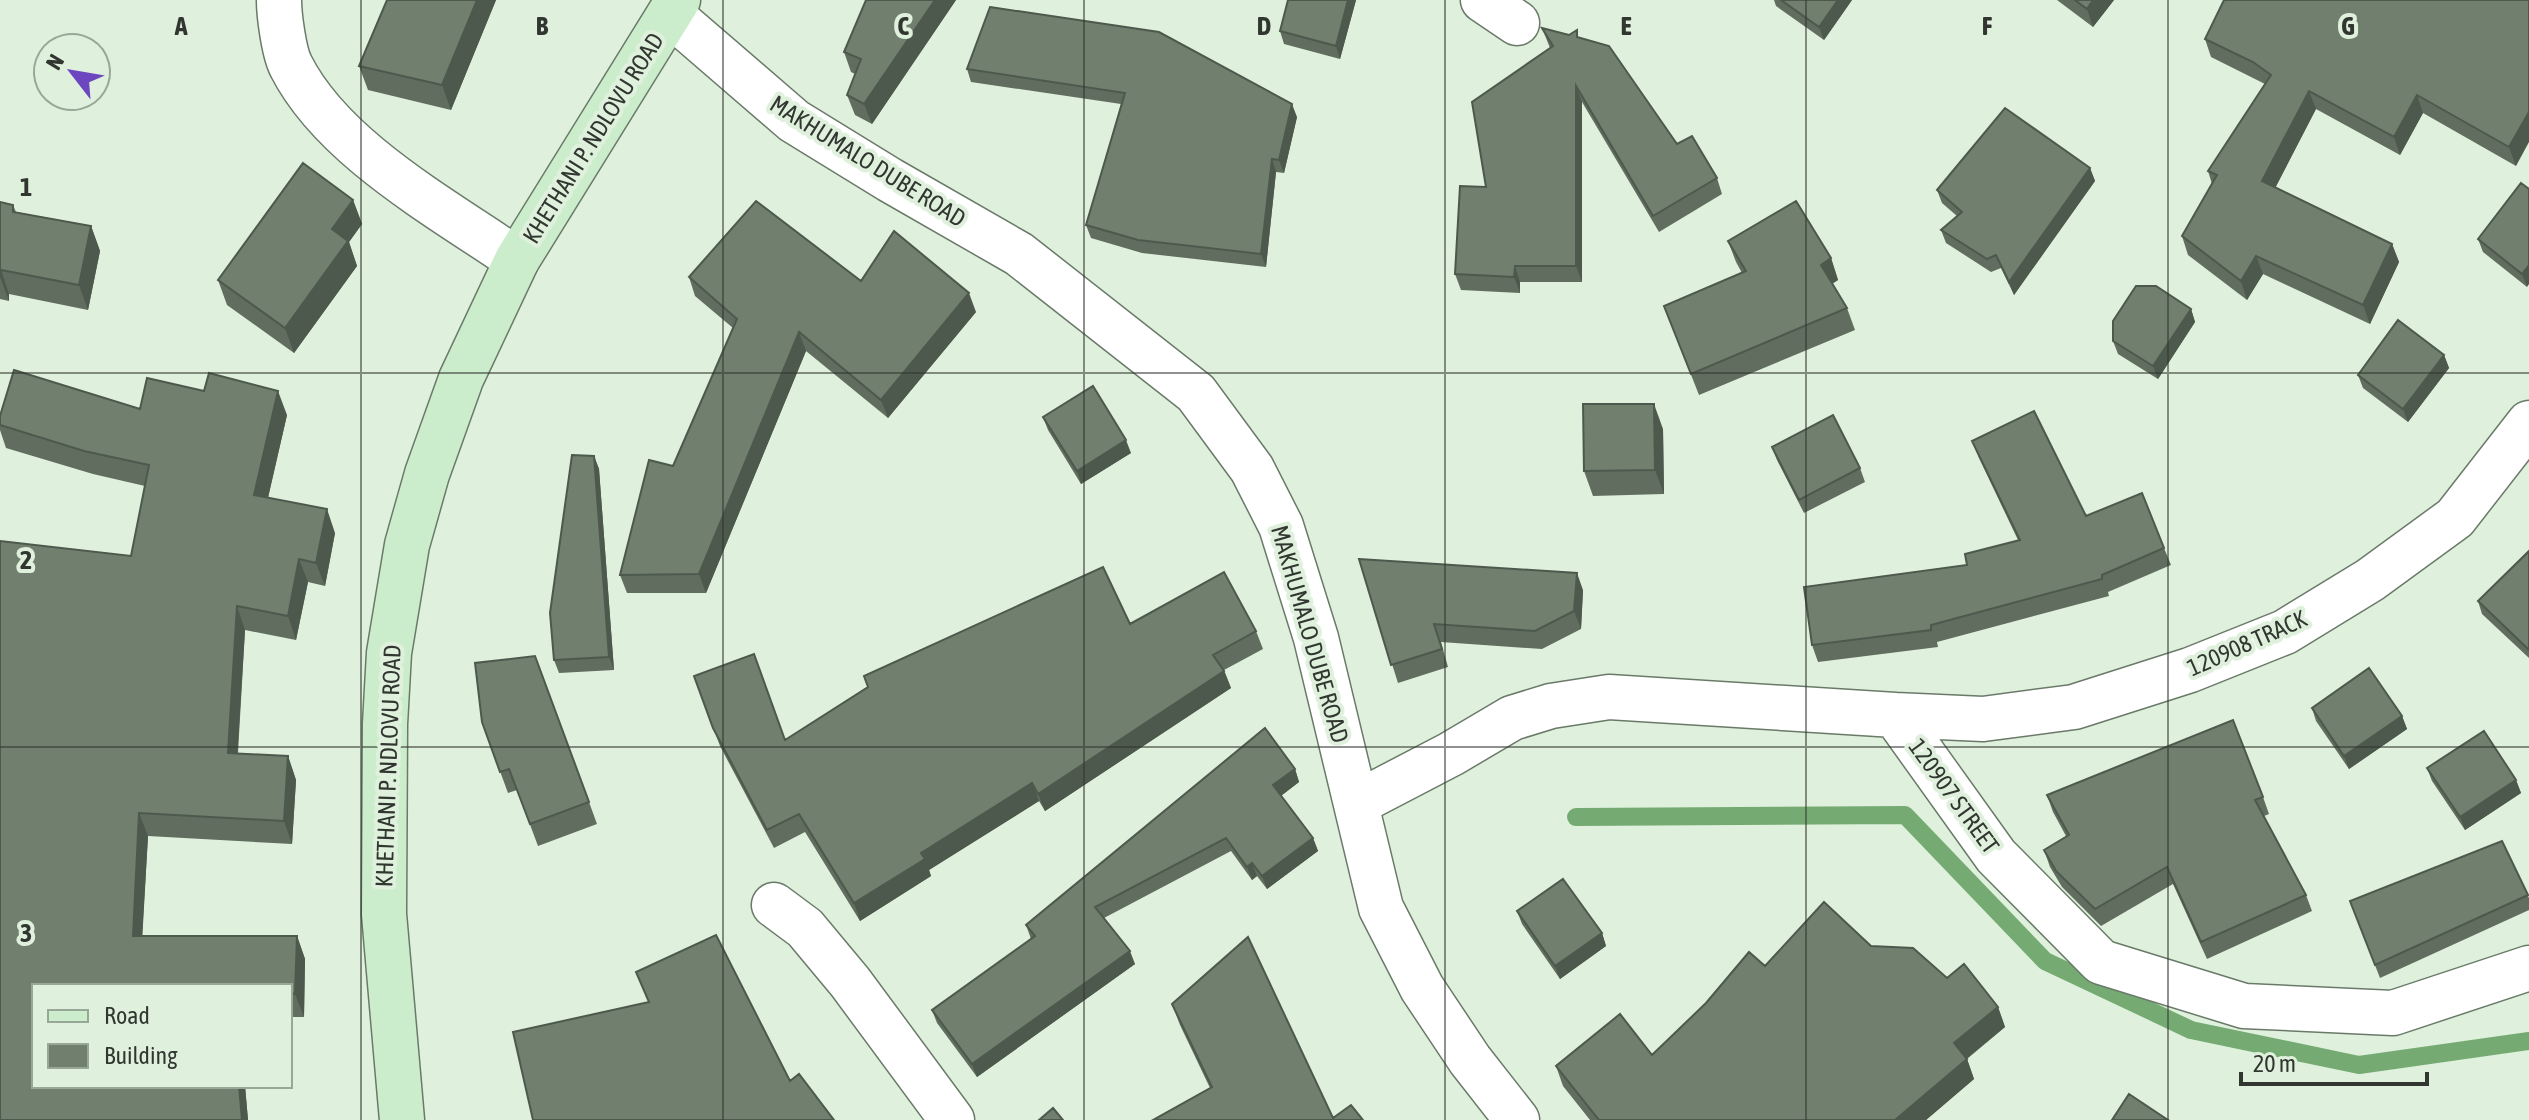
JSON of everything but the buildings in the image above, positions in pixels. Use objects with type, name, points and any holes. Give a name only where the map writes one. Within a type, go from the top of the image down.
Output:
[{"type":"street","points":[[279,0],[290,64],[323,114],[372,160],[517,260]]},
{"type":"street","name":"KHETHANI P. NDLOVU ROAD","points":[[402,1120],[384,914],[385,724],[389,653],[407,545],[427,474],[461,379],[517,260],[674,7]]},
{"type":"street","name":"MAKHUMALO DUBE ROAD","points":[[674,7],[794,121],[1019,254],[1196,393],[1252,469],[1281,526],[1316,638],[1381,908],[1422,988],[1470,1060],[1517,1120]]},
{"type":"street","name":"120908 TRACK","points":[[1895,715],[1983,719],[2074,707],[2190,670],[2285,632],[2370,580],[2455,518],[2529,423]]},
{"type":"street","name":"120907 STREET","points":[[1357,803],[1512,718],[1551,706],[1609,697],[1895,715],[1996,856],[2101,962],[2244,1006],[2393,1013],[2529,968]]},
{"type":"street","points":[[774,905],[805,928],[823,949],[952,1120]]},
{"type":"waterway","points":[[1576,817],[1905,815],[2045,961],[2191,1030],[2359,1065],[2529,1041]]}]
